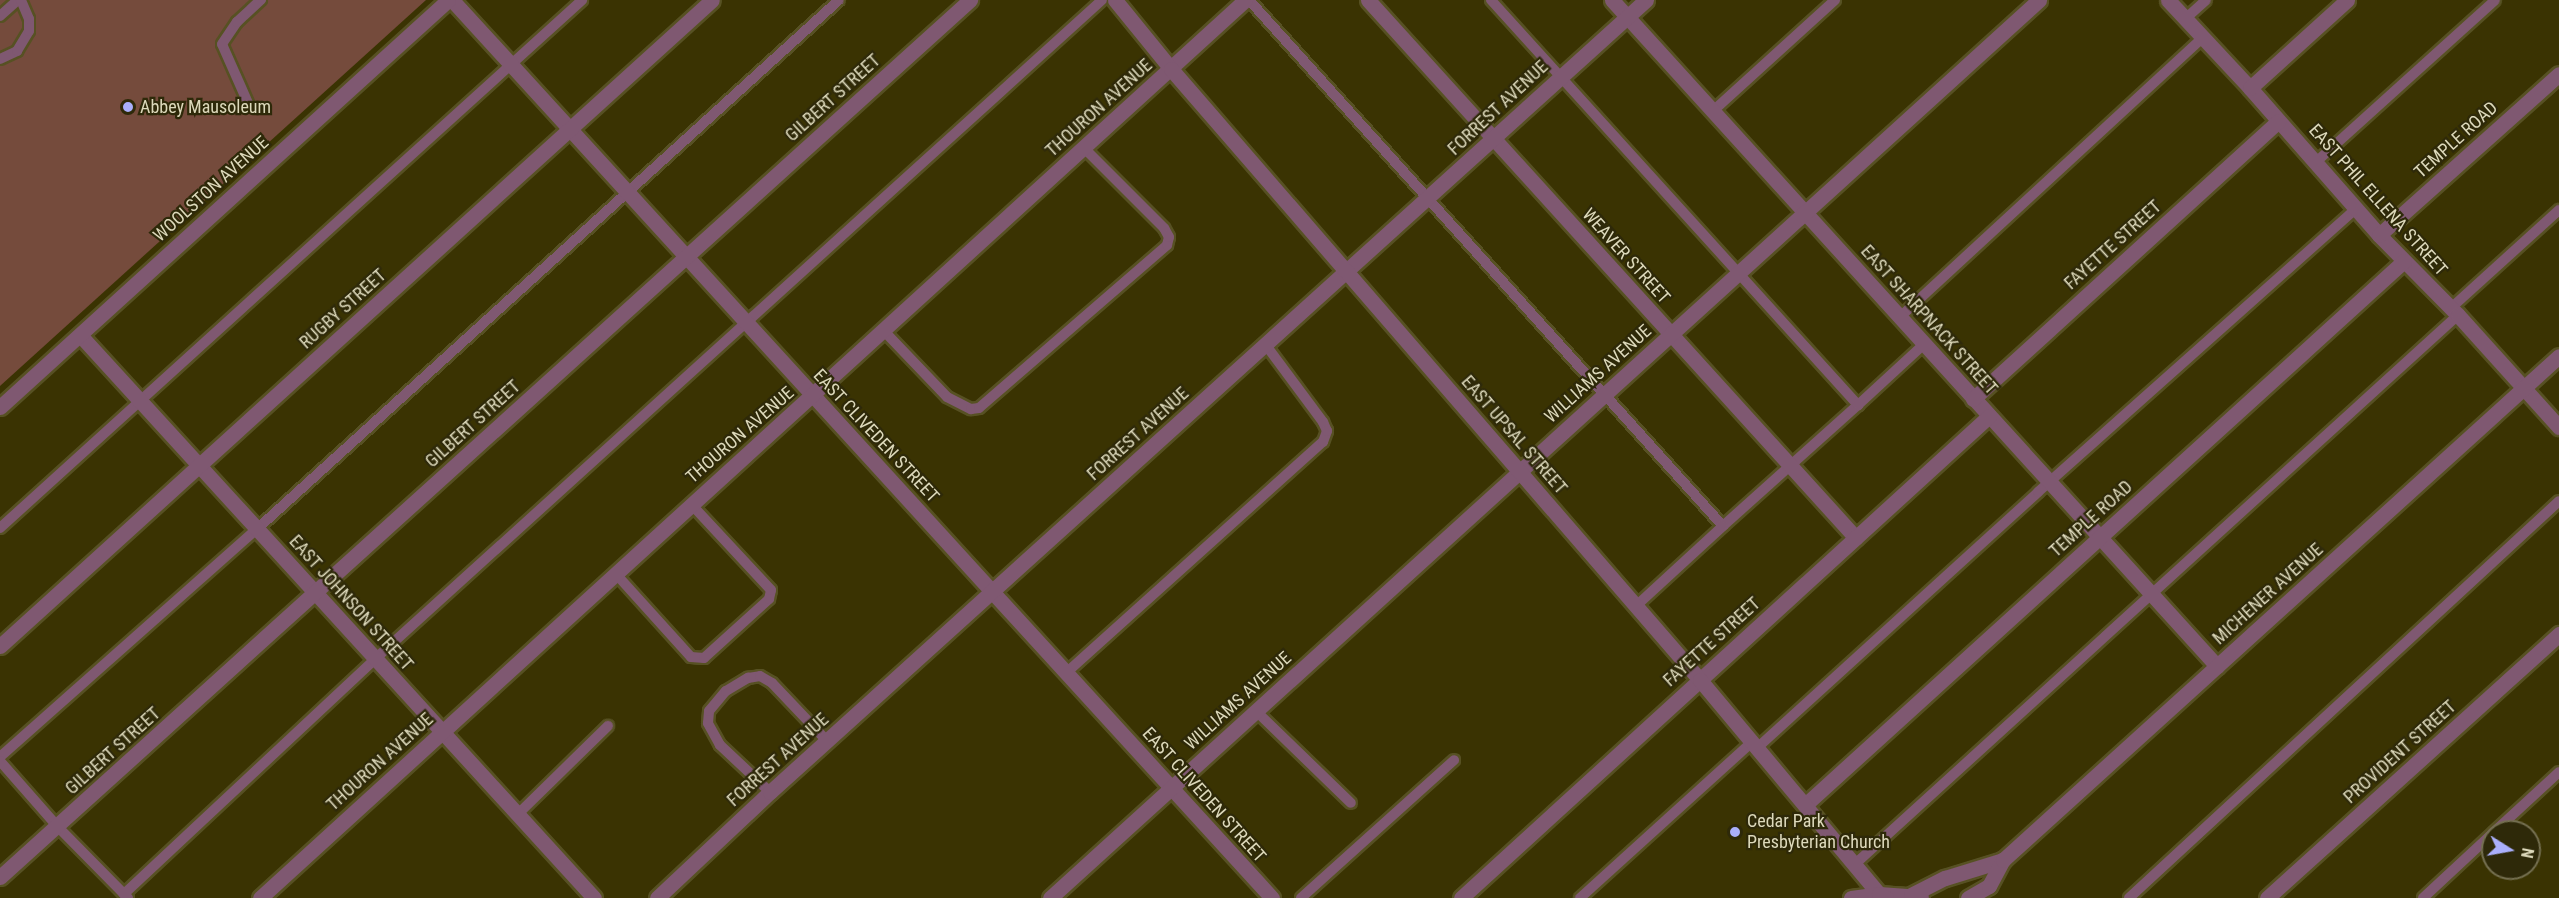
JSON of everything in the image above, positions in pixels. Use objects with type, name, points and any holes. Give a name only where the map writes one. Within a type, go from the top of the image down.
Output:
[{"type":"street","name":"EAST CLIVEDEN STREET","points":[[450,0],[1272,898]]},
{"type":"street","name":"WOOLSTON AVENUE","points":[[0,407],[450,0]]},
{"type":"street","name":"RUGBY STREET","points":[[0,646],[712,0]]},
{"type":"street","name":"GILBERT STREET","points":[[0,877],[58,827],[970,0]]},
{"type":"street","name":"EAST UPSAL STREET","points":[[1115,0],[1171,69],[1700,680],[1882,897]]},
{"type":"street","name":"THOURON AVENUE","points":[[260,898],[1247,0]]},
{"type":"street","name":"WEAVER STREET","points":[[1368,0],[1856,538]]},
{"type":"street","name":"EAST SHARPNACK STREET","points":[[1612,0],[2217,666]]},
{"type":"street","name":"FORREST AVENUE","points":[[657,898],[770,792],[994,593],[1265,344],[1348,272],[1561,75],[1646,0]]},
{"type":"street","name":"WILLIAMS AVENUE","points":[[1050,898],[2039,0]]},
{"type":"street","name":"EAST PHIL ELLENA STREET","points":[[2168,0],[2250,88],[2379,236],[2455,312],[2559,426]]},
{"type":"street","points":[[2250,88],[2347,0]]},
{"type":"street","name":"TEMPLE ROAD","points":[[2379,236],[2559,74]]},
{"type":"street","name":"FAYETTE STREET","points":[[1973,399],[2279,121]]},
{"type":"street","name":"TEMPLE ROAD","points":[[1805,805],[2404,261]]},
{"type":"street","name":"EAST JOHNSON STREET","points":[[80,335],[594,898]]},
{"type":"street","name":"MICHENER AVENUE","points":[[1979,896],[1989,886],[2003,860],[2559,356]]},
{"type":"street","name":"FAYETTE STREET","points":[[1461,898],[1989,416]]},
{"type":"street","name":"PROVIDENT STREET","points":[[2267,898],[2559,634]]},
{"type":"street","name":"MICHENER AVENUE","points":[[1851,898],[1917,897],[1945,878],[2003,860]]},
{"type":"lane","points":[[0,16],[19,0],[29,19],[29,31],[17,51],[0,59]]},
{"type":"lane","points":[[248,103],[222,44],[237,22],[261,0]]},
{"type":"lane","points":[[0,528],[582,0]]},
{"type":"lane","points":[[839,0],[628,194],[0,759],[58,827],[126,896],[375,659],[1102,0]]},
{"type":"lane","points":[[1247,0],[1723,526]]},
{"type":"lane","points":[[1491,0],[1858,405]]},
{"type":"lane","points":[[1713,111],[1835,0]]},
{"type":"lane","points":[[2185,19],[2206,0]]},
{"type":"lane","points":[[2316,162],[2495,0]]},
{"type":"lane","points":[[1900,317],[2202,38]]},
{"type":"lane","points":[[884,331],[947,397],[971,409],[979,408],[1167,245],[1169,237],[1164,228],[1084,148]]},
{"type":"lane","points":[[1580,898],[2356,209]]},
{"type":"lane","points":[[1854,865],[2455,312],[2559,210]]},
{"type":"lane","points":[[1066,673],[1323,442],[1327,431],[1323,422],[1265,344]]},
{"type":"lane","points":[[1636,606],[1924,344]]},
{"type":"lane","points":[[2129,898],[2559,501]]},
{"type":"lane","points":[[616,574],[691,657],[704,658],[769,599],[771,590],[691,504]]},
{"type":"lane","points":[[770,792],[720,746],[708,723],[709,711],[726,691],[748,678],[760,676],[772,683],[827,741]]},
{"type":"lane","points":[[1256,711],[1351,803]]},
{"type":"lane","points":[[518,814],[608,726]]},
{"type":"lane","points":[[1301,898],[1454,760]]},
{"type":"lane","points":[[2508,820],[2559,772]]},
{"type":"lane","points":[[2423,898],[2481,845]]},
{"type":"shaded area","points":[[0,0],[426,0],[0,386]]},
{"type":"place","name":"Abbey Mausoleum","points":[[128,107]]},
{"type":"place","name":"Cedar Park Presbyterian Church","points":[[1735,832]]}]
